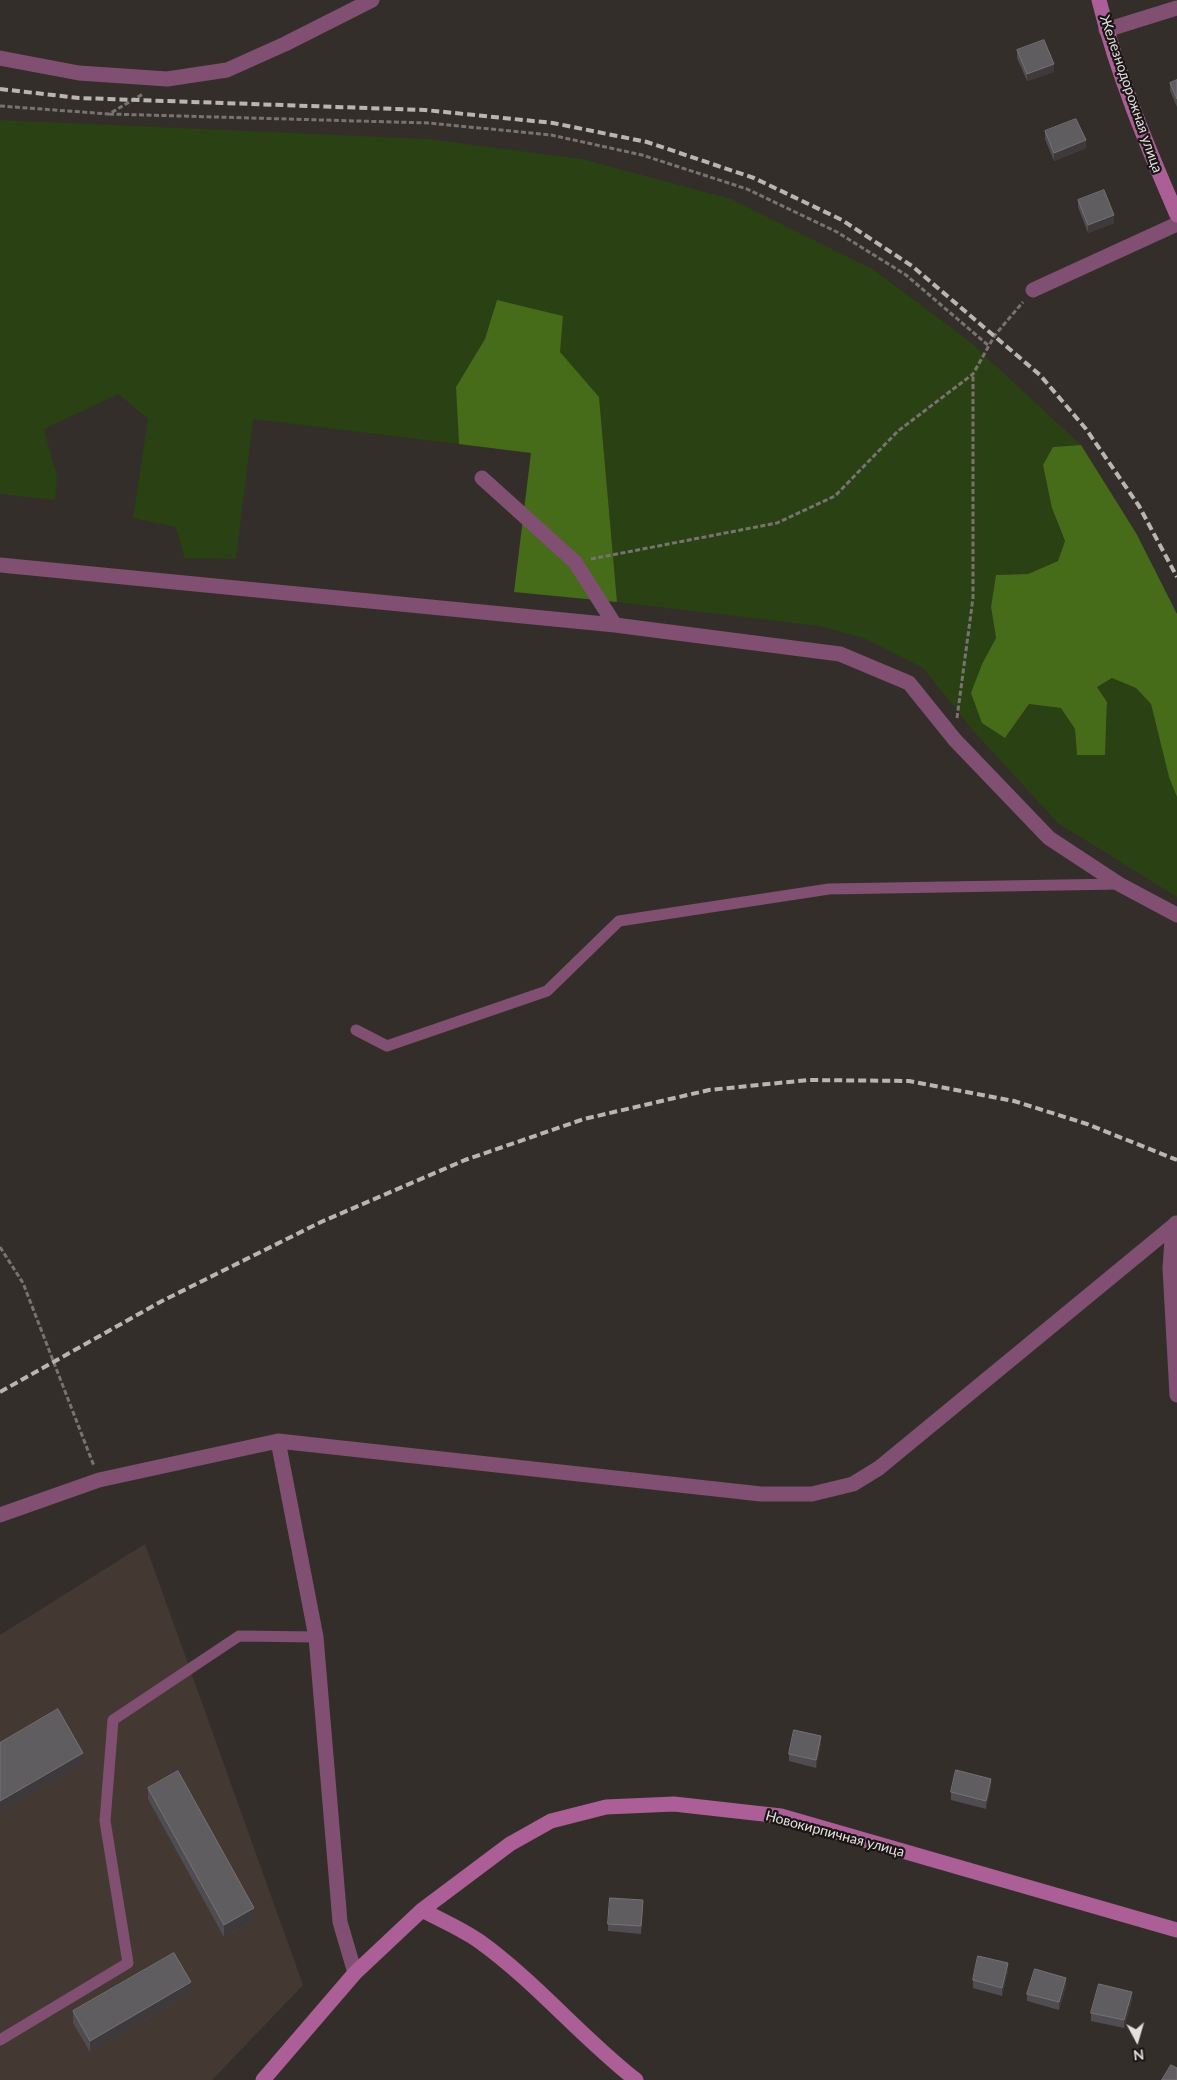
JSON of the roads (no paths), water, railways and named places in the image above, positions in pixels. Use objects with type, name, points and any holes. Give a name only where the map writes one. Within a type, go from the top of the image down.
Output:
[{"type":"main road","name":"Железнодорожная улица","points":[[1099,0],[1106,30],[1133,106],[1177,216]]},
{"type":"main road","name":"Новокирпичная улица","points":[[264,2080],[355,1973],[422,1910],[510,1844],[551,1821],[606,1808],[674,1804],[781,1816],[1177,1930]]},
{"type":"main road","points":[[422,1910],[478,1940],[529,1982],[604,2055],[636,2080]]},
{"type":"street","points":[[0,58],[79,73],[167,79],[227,70],[284,44],[367,1]]},
{"type":"street","points":[[1106,30],[1177,8]]},
{"type":"street","points":[[1033,290],[1177,224]]},
{"type":"street","points":[[482,478],[575,562],[615,625]]},
{"type":"street","points":[[0,565],[615,625],[840,654],[909,683],[955,740],[1048,838],[1120,884],[1177,915]]},
{"type":"street","points":[[1175,1224],[1170,1268],[1177,1395]]},
{"type":"street","points":[[0,1515],[100,1480],[278,1441],[761,1494],[812,1494],[853,1484],[879,1468],[1175,1224]]},
{"type":"street","points":[[278,1441],[316,1637],[340,1922],[355,1973]]},
{"type":"lane","points":[[356,1030],[386,1046],[547,991],[619,921],[828,889],[1120,884]]},
{"type":"lane","points":[[0,2040],[128,1962],[105,1821],[114,1720],[239,1636],[316,1637]]},
{"type":"railway","points":[[0,89],[79,98],[425,110],[553,123],[647,142],[754,178],[842,220],[912,266],[1040,375],[1086,429],[1139,506],[1177,577]]},
{"type":"railway","points":[[0,1392],[162,1301],[321,1222],[465,1160],[584,1119],[709,1090],[808,1080],[909,1081],[1014,1101],[1087,1124],[1177,1160]]}]
